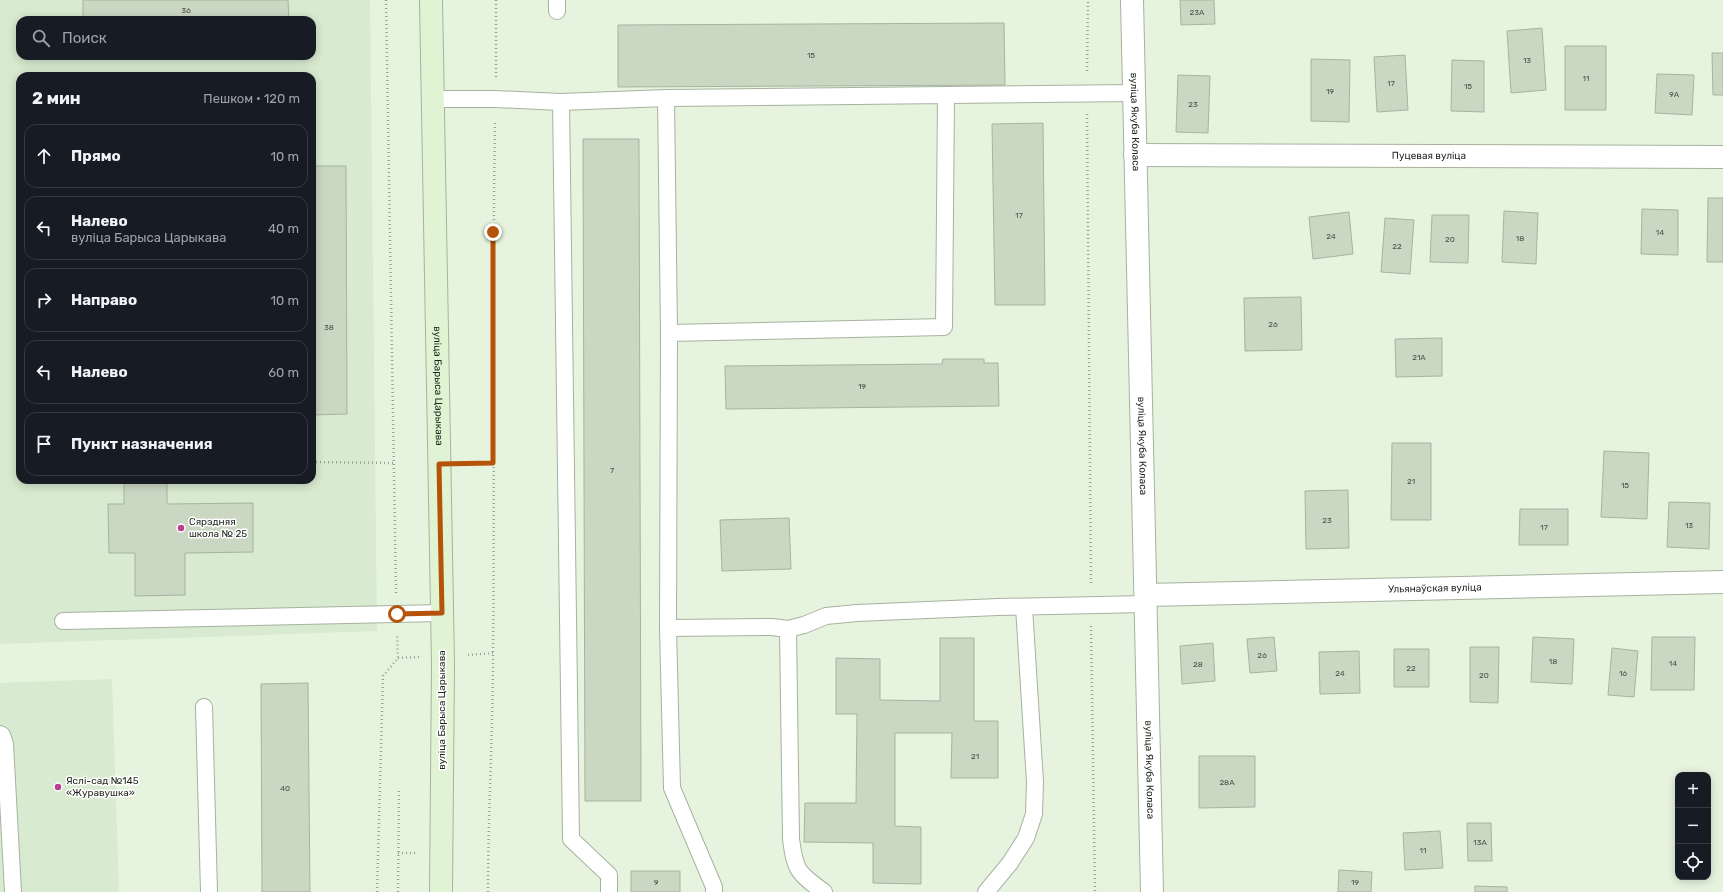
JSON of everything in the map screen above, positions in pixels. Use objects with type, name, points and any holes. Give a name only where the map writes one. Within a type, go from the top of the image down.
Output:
[{"type":"main road","name":"вуліца Барыса Царыкава","points":[[431,0],[442,613],[441,892]]},
{"type":"street","name":"вуліца Якуба Коласа","points":[[1132,0],[1152,892]]},
{"type":"street","name":"Пуцевая вуліца","points":[[1135,155],[1723,157]]},
{"type":"street","name":"Ульянаўская вуліца","points":[[1146,599],[1723,582]]},
{"type":"lane","points":[[433,99],[495,99],[561,102],[666,98],[1134,93]]},
{"type":"lane","points":[[669,333],[944,327],[946,95]]},
{"type":"lane","points":[[666,98],[669,333],[668,628],[672,788],[714,887],[714,892]]},
{"type":"lane","points":[[561,102],[571,838],[608,875],[609,892]]},
{"type":"lane","points":[[668,628],[772,627],[788,629],[804,625],[826,616],[857,613],[1091,605],[1146,599]]},
{"type":"lane","points":[[986,892],[1010,863],[1026,838],[1034,814],[1035,782],[1024,607]]},
{"type":"lane","points":[[63,621],[442,613]]},
{"type":"lane","points":[[788,629],[791,839],[794,862],[803,877],[824,892]]},
{"type":"lane","points":[[204,707],[209,892]]},
{"type":"lane","points":[[0,734],[2,735],[5,744],[13,892]]},
{"type":"path","points":[[377,892],[383,676],[398,658],[386,0]]},
{"type":"path","points":[[1088,0],[1087,93],[1091,605],[1095,892]]},
{"type":"path","points":[[488,892],[493,653],[493,232]]},
{"type":"path","points":[[316,462],[394,463]]},
{"type":"path","points":[[439,464],[493,463]]},
{"type":"path","points":[[398,892],[399,788]]},
{"type":"shaded area","points":[[0,0],[370,0],[377,631],[0,644]]},
{"type":"shaded area","name":"Яслі-сад №145 «Журавушка»","points":[[112,679],[119,892],[0,892],[0,683]]},
{"type":"building","points":[[83,0],[288,0],[289,16],[83,16]]},
{"type":"building","points":[[1180,0],[1214,0],[1215,24],[1181,25]]},
{"type":"building","points":[[1004,23],[1005,85],[618,87],[618,25]]},
{"type":"building","points":[[1542,28],[1546,90],[1511,93],[1507,31]]},
{"type":"building","points":[[1565,46],[1606,46],[1606,110],[1565,110]]},
{"type":"building","points":[[1712,53],[1723,53],[1723,95],[1713,95]]},
{"type":"building","points":[[1405,55],[1408,110],[1377,112],[1374,57]]},
{"type":"building","points":[[1311,59],[1350,60],[1349,122],[1311,121]]},
{"type":"building","points":[[1452,60],[1484,61],[1484,112],[1451,111]]},
{"type":"building","points":[[1657,74],[1694,75],[1692,115],[1655,113]]},
{"type":"building","points":[[1178,75],[1210,76],[1208,133],[1176,132]]},
{"type":"building","points":[[1043,123],[1045,305],[995,305],[992,124]]},
{"type":"building","points":[[583,139],[639,139],[641,801],[585,801]]},
{"type":"building","points":[[316,166],[346,166],[347,414],[316,415]]},
{"type":"building","points":[[1708,198],[1723,198],[1723,262],[1707,262]]},
{"type":"building","points":[[1642,209],[1678,210],[1678,255],[1641,254]]},
{"type":"building","points":[[1504,211],[1538,213],[1536,264],[1502,262]]},
{"type":"building","points":[[1349,212],[1353,254],[1313,259],[1309,217]]},
{"type":"building","points":[[1432,215],[1469,215],[1468,263],[1430,262]]},
{"type":"building","points":[[1385,218],[1414,220],[1410,274],[1381,272]]},
{"type":"building","points":[[1301,297],[1302,350],[1245,351],[1244,298]]},
{"type":"building","points":[[1442,338],[1442,376],[1396,377],[1395,339]]},
{"type":"building","points":[[943,359],[984,359],[984,363],[998,363],[999,406],[726,409],[725,366],[942,364]]},
{"type":"building","points":[[1392,443],[1431,443],[1431,520],[1391,520]]},
{"type":"building","points":[[1604,451],[1649,453],[1647,519],[1601,517]]},
{"type":"building","name":"Сярэдняя школа № 25","points":[[124,484],[167,484],[167,504],[253,503],[253,552],[185,553],[185,595],[135,596],[135,553],[109,553],[108,504],[124,504]]},
{"type":"building","points":[[1348,490],[1349,548],[1306,549],[1305,491]]},
{"type":"building","points":[[1669,502],[1710,503],[1709,549],[1667,547]]},
{"type":"building","points":[[1520,509],[1568,509],[1568,545],[1519,545]]},
{"type":"building","points":[[789,518],[791,569],[722,571],[720,520]]},
{"type":"building","points":[[1274,637],[1277,671],[1250,673],[1247,639]]},
{"type":"building","points":[[1533,637],[1574,639],[1572,684],[1531,682]]},
{"type":"building","points":[[1652,637],[1695,637],[1694,690],[1651,690]]},
{"type":"building","points":[[940,638],[974,638],[974,721],[998,721],[998,778],[951,778],[952,733],[895,733],[895,826],[921,827],[921,884],[873,883],[873,843],[804,842],[805,803],[856,803],[857,714],[836,714],[836,658],[880,659],[880,700],[940,701]]},
{"type":"building","points":[[1213,643],[1215,681],[1182,684],[1180,646]]},
{"type":"building","points":[[1470,647],[1499,647],[1498,703],[1470,702]]},
{"type":"building","points":[[1612,648],[1638,651],[1634,697],[1608,695]]},
{"type":"building","points":[[1394,649],[1429,649],[1429,687],[1394,687]]},
{"type":"building","points":[[1359,651],[1360,693],[1320,694],[1319,652]]},
{"type":"building","points":[[308,683],[310,892],[262,892],[261,684]]},
{"type":"building","points":[[1199,756],[1255,756],[1255,807],[1199,808]]},
{"type":"building","points":[[1467,823],[1491,823],[1492,861],[1468,861]]},
{"type":"building","points":[[1440,831],[1443,868],[1405,870],[1403,833]]},
{"type":"building","points":[[1339,870],[1372,872],[1371,892],[1338,892]]},
{"type":"building","points":[[631,871],[680,871],[680,892],[631,892]]},
{"type":"building","points":[[1475,886],[1507,887],[1507,892],[1475,892]]},
{"type":"place","name":"Сярэдняя школа № 25","points":[[181,528]]},
{"type":"place","name":"Яслі-сад №145 «Журавушка»","points":[[58,787]]},
{"type":"route","points":[[397,614],[442,613],[439,464],[493,463],[493,232]]}]
